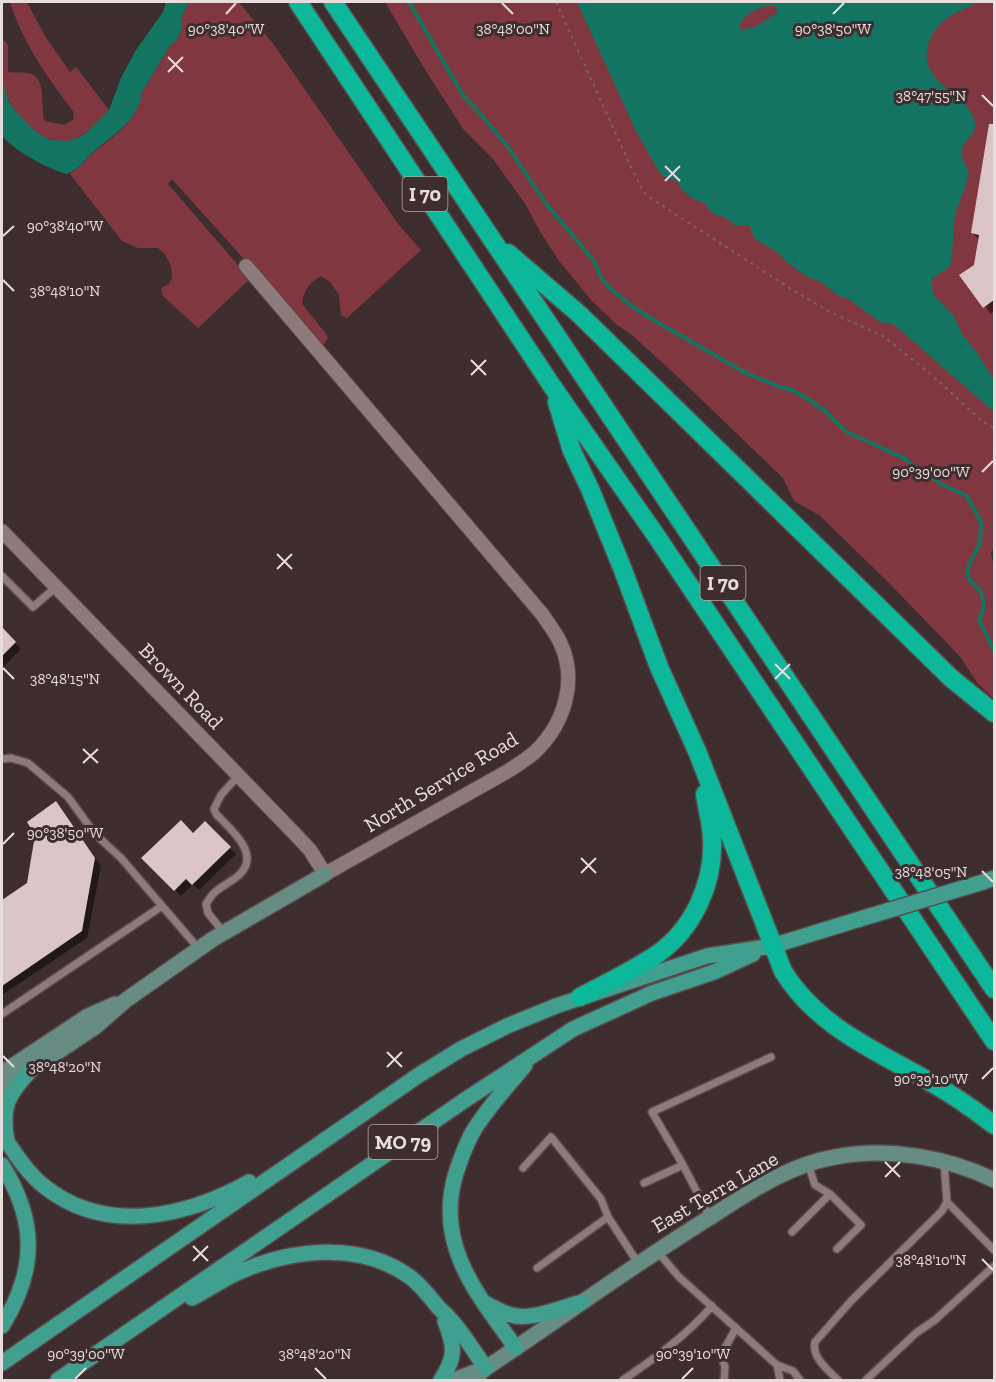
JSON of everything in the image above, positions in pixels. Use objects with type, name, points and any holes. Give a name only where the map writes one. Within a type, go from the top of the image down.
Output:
[{"type":"highway","name":"I 70","points":[[298,2],[552,386],[657,537],[994,1041]]},
{"type":"highway","name":"I 70","points":[[333,2],[994,989]]},
{"type":"highway","points":[[491,238],[579,314],[951,678],[994,713]]},
{"type":"highway","points":[[552,386],[572,451],[590,489],[659,667],[696,751],[772,946],[791,984],[825,1020],[849,1037],[928,1080],[994,1125]]},
{"type":"highway","points":[[580,998],[657,954],[683,929],[701,900],[709,878],[712,840],[696,751]]},
{"type":"highway","points":[[954,929],[989,959],[994,967]]},
{"type":"main road","name":"MO 79","points":[[58,1380],[536,1052],[573,1029],[612,1009],[714,972],[772,946],[988,880]]},
{"type":"main road","name":"MO 79","points":[[2,1363],[419,1075],[461,1049],[507,1026],[580,998],[707,956],[772,946]]},
{"type":"main road","points":[[516,1348],[464,1271],[452,1240],[449,1214],[451,1190],[461,1158],[474,1130],[536,1052]]},
{"type":"main road","points":[[30,1071],[14,1088],[6,1107],[3,1121],[4,1138],[44,1186],[67,1201],[93,1212],[128,1216],[158,1215],[188,1209],[231,1192],[322,1142]]},
{"type":"main road","points":[[2,1165],[16,1187],[25,1213],[29,1237],[27,1262],[21,1289],[2,1326]]},
{"type":"main road","points":[[123,1336],[234,1274],[280,1258],[305,1253],[348,1253],[368,1257],[410,1277],[452,1320],[486,1368]]},
{"type":"main road","points":[[483,1302],[500,1312],[518,1317],[582,1302]]},
{"type":"main road","points":[[440,1310],[451,1338],[453,1352],[451,1365],[441,1380]]},
{"type":"street","name":"North Service Road","points":[[2,1089],[95,1028],[126,1000],[224,933],[508,771],[535,752],[556,726],[567,697],[569,670],[560,642],[542,614],[246,266]]},
{"type":"street","name":"Brown Road","points":[[2,531],[310,850],[325,874]]},
{"type":"street","name":"North Service Road","points":[[2,1073],[88,1016],[126,1000]]},
{"type":"street","name":"East Terra Lane","points":[[473,1380],[486,1368],[638,1263],[759,1186],[808,1164],[835,1157],[873,1154],[921,1156],[944,1161],[994,1180]]},
{"type":"street","name":"East Terra Lane","points":[[454,1380],[486,1368]]},
{"type":"lane","points":[[2,576],[33,607],[56,588]]},
{"type":"lane","points":[[2,759],[11,758],[28,763],[68,797],[95,834],[121,858],[199,949]]},
{"type":"lane","points":[[224,933],[208,913],[206,904],[214,893],[242,873],[247,860],[244,847],[238,837],[214,809],[221,795],[238,776]]},
{"type":"lane","points":[[2,1014],[162,906]]},
{"type":"lane","points":[[710,1217],[652,1112],[771,1057]]},
{"type":"lane","points":[[523,1168],[551,1137],[601,1199],[608,1217],[638,1263]]},
{"type":"lane","points":[[838,1380],[816,1356],[813,1348],[815,1342],[851,1301],[942,1211],[946,1202],[944,1161]]},
{"type":"lane","points":[[808,1164],[815,1185],[830,1194],[861,1225],[837,1249]]},
{"type":"lane","points":[[644,1183],[683,1165]]},
{"type":"lane","points":[[792,1233],[830,1194]]},
{"type":"lane","points":[[946,1202],[994,1251]]},
{"type":"lane","points":[[537,1268],[608,1217]]},
{"type":"lane","points":[[657,1251],[679,1277],[711,1306],[777,1365],[793,1371],[800,1380]]},
{"type":"lane","points":[[866,1380],[916,1333],[935,1320],[994,1266]]},
{"type":"lane","points":[[623,1380],[679,1339],[711,1306]]},
{"type":"lane","points":[[724,1380],[721,1354],[736,1328]]},
{"type":"lane","points":[[777,1365],[780,1380]]},
{"type":"path","points":[[556,2],[630,165],[643,191],[649,197],[791,289],[830,312],[883,336],[947,388],[982,421],[994,428]]},
{"type":"shaded area","points":[[10,2],[27,2],[45,36],[70,72],[76,67],[109,110],[77,138],[64,141],[52,140],[40,135],[19,116],[5,92],[1,65],[2,38],[8,45],[8,72],[28,73],[39,80],[45,121],[64,125],[74,119],[73,111],[29,46]]},
{"type":"shaded area","points":[[166,2],[189,2],[182,16],[182,28],[177,40],[169,47],[142,92],[136,111],[130,119],[77,168],[66,174],[49,168],[24,154],[2,136],[2,80],[9,102],[36,132],[50,140],[66,141],[86,133],[109,110],[121,78],[136,50],[163,12]]},
{"type":"shaded area","points":[[189,2],[239,2],[274,45],[399,225],[421,250],[347,318],[341,315],[339,295],[330,282],[321,276],[313,282],[305,291],[302,304],[327,335],[328,338],[324,344],[320,344],[172,179],[168,184],[250,279],[198,328],[163,296],[161,288],[169,284],[172,278],[171,266],[165,254],[158,248],[138,248],[122,241],[70,174],[131,119],[140,102],[142,92],[169,47],[177,40],[182,28],[182,16]]},
{"type":"shaded area","points":[[385,2],[994,2],[994,548],[991,552],[994,569],[994,699],[978,684],[961,658],[887,581],[819,515],[794,501],[783,478],[679,378],[592,301],[559,261],[526,205],[493,159],[463,129]]},
{"type":"shaded area","points":[[577,2],[978,2],[943,21],[932,35],[928,46],[927,59],[930,70],[965,105],[972,114],[975,124],[974,132],[962,151],[968,177],[956,212],[950,267],[934,277],[931,283],[934,295],[954,316],[962,334],[994,380],[994,412],[898,328],[892,324],[880,322],[847,298],[841,297],[819,281],[807,277],[777,252],[755,239],[749,225],[736,226],[713,213],[705,203],[685,193],[677,181],[666,178],[659,172],[635,129]],"holes":[[[767,6],[775,6],[778,12],[755,27],[741,30],[739,26],[741,22],[750,13]]]},
{"type":"building","points":[[989,124],[994,124],[994,300],[983,308],[959,275],[974,265],[979,235],[971,233]]},
{"type":"building","points":[[2,627],[16,642],[2,656]]},
{"type":"building","points":[[56,801],[95,858],[82,931],[2,986],[2,900],[27,883],[35,835],[27,822]]},
{"type":"building","points":[[181,820],[193,833],[205,821],[231,847],[192,885],[186,879],[174,891],[141,858]]},
{"type":"waterway","points":[[409,2],[464,97],[508,147],[544,201],[594,261],[601,278],[611,289],[633,307],[662,325],[746,373],[792,390],[825,411],[847,432],[904,458],[941,484],[967,496],[981,522],[980,544],[967,573],[971,582],[980,590],[983,610],[979,620],[994,650]]}]
